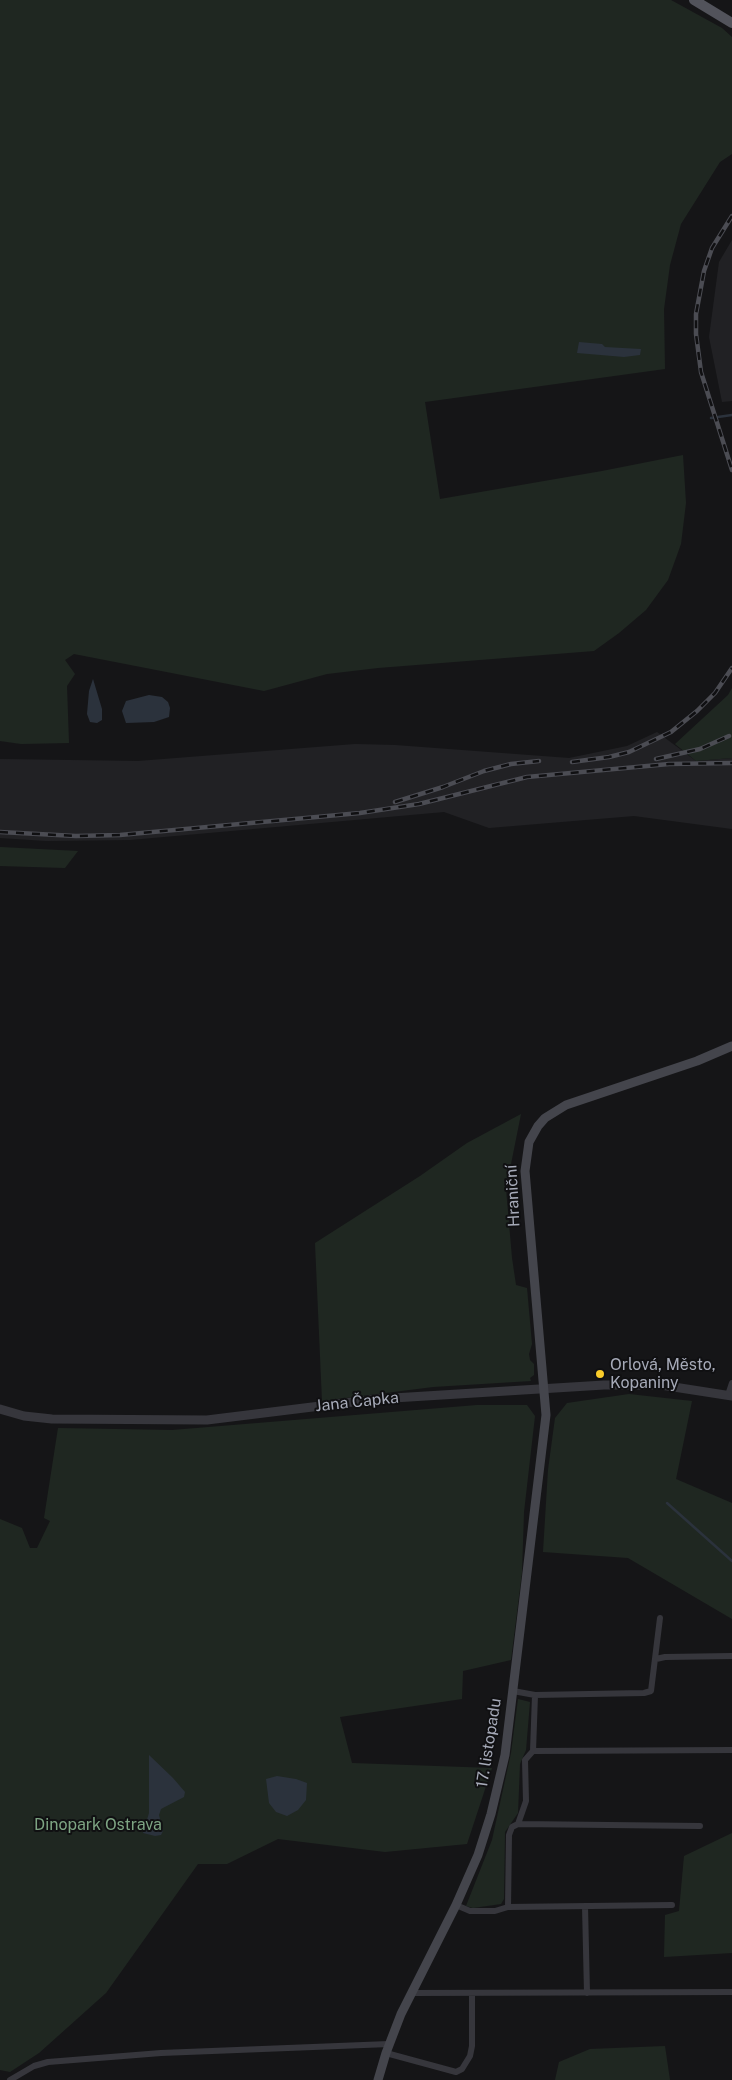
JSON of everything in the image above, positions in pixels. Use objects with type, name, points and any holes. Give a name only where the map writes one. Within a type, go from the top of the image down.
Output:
[{"type":"main road","points":[[694,0],[732,23]]},
{"type":"main road","name":"Hraniční","points":[[545,1389],[525,1171],[527,1151],[533,1134],[545,1118],[566,1105],[697,1061],[732,1046]]},
{"type":"main road","name":"17. listopadu","points":[[378,2080],[389,2044],[411,1994],[456,1905],[478,1855],[492,1814],[505,1755],[513,1691],[546,1415],[545,1389]]},
{"type":"street","points":[[730,1396],[732,1383]]},
{"type":"street","name":"Jana Čapka","points":[[0,1409],[24,1416],[52,1419],[170,1421],[207,1420],[377,1399],[604,1385],[661,1385],[730,1396]]},
{"type":"street","points":[[513,1691],[535,1694],[644,1693],[651,1691],[660,1618]]},
{"type":"street","points":[[656,1659],[665,1657],[732,1656]]},
{"type":"street","points":[[518,1824],[526,1801],[526,1760],[533,1750],[535,1694]]},
{"type":"street","points":[[533,1750],[732,1750]]},
{"type":"street","points":[[508,1907],[509,1835],[512,1827],[518,1824],[700,1826]]},
{"type":"street","points":[[456,1905],[470,1911],[495,1911],[508,1907],[672,1905]]},
{"type":"street","points":[[585,1906],[587,1993]]},
{"type":"street","points":[[411,1994],[732,1992]]},
{"type":"street","points":[[386,2053],[456,2072],[462,2069],[470,2056],[472,2046],[472,1993]]},
{"type":"street","points":[[10,2080],[34,2066],[48,2062],[161,2054],[389,2044]]},
{"type":"shaded area","points":[[732,240],[732,401],[722,402],[709,337],[719,262]]},
{"type":"shaded area","points":[[579,342],[602,344],[605,347],[641,349],[640,355],[624,357],[577,353]]},
{"type":"shaded area","points":[[93,679],[102,709],[102,720],[97,723],[90,722],[87,714],[89,691]]},
{"type":"shaded area","points":[[149,695],[162,697],[168,702],[170,708],[169,717],[154,722],[126,723],[122,711],[126,701]]},
{"type":"shaded area","points":[[657,732],[696,761],[732,758],[732,829],[634,816],[489,828],[444,812],[130,840],[46,841],[0,838],[0,759],[138,761],[355,744],[395,745],[569,758],[627,746]]},
{"type":"shaded area","points":[[149,1755],[185,1792],[184,1797],[161,1809],[159,1815],[163,1831],[161,1835],[155,1836],[143,1833],[149,1813]]},
{"type":"shaded area","points":[[277,1776],[307,1783],[306,1800],[298,1810],[287,1816],[276,1812],[269,1803],[266,1779]]},
{"type":"green space","points":[[0,0],[671,0],[722,28],[732,37],[732,154],[720,162],[681,224],[670,265],[664,309],[665,369],[425,402],[440,499],[683,455],[686,503],[681,544],[668,580],[646,610],[594,651],[378,668],[327,674],[264,691],[74,654],[65,660],[75,674],[67,686],[69,743],[21,744],[0,741]]},
{"type":"green space","points":[[732,688],[732,758],[696,761],[675,744],[728,695]]},
{"type":"green space","points":[[0,847],[78,851],[65,868],[0,866]]},
{"type":"green space","points":[[521,1114],[506,1189],[516,1285],[527,1288],[532,1344],[529,1354],[530,1360],[534,1364],[534,1375],[530,1378],[531,1381],[433,1387],[322,1401],[315,1243],[420,1176],[467,1143]]},
{"type":"green space","points":[[629,1394],[692,1401],[676,1479],[732,1503],[732,1619],[628,1558],[543,1552],[548,1470],[555,1418],[567,1403]]},
{"type":"green space","name":"Dinopark Ostrava","points":[[477,1405],[527,1405],[535,1416],[524,1512],[522,1572],[511,1660],[463,1671],[462,1699],[340,1717],[352,1763],[492,1768],[467,1844],[385,1852],[278,1839],[227,1864],[198,1864],[106,1993],[39,2053],[10,2072],[0,2070],[0,1519],[22,1528],[30,1548],[37,1548],[50,1521],[44,1518],[58,1428],[172,1430]]},
{"type":"green space","points":[[518,1699],[530,1702],[526,1750],[520,1764],[518,1813],[505,1832],[504,1899],[501,1904],[473,1908],[466,1906],[492,1840],[511,1753]]},
{"type":"green space","points":[[732,1833],[732,1953],[664,1957],[665,1915],[679,1911],[684,1856]]},
{"type":"green space","points":[[665,2046],[670,2080],[555,2080],[559,2062],[590,2049]]},
{"type":"waterway","points":[[711,418],[732,415]]},
{"type":"waterway","points":[[667,1503],[732,1561]]},
{"type":"railway","points":[[732,216],[712,248],[704,271],[696,314],[696,334],[701,372],[732,470]]},
{"type":"railway","points":[[572,762],[629,752],[671,732],[697,711],[715,693],[732,668]]},
{"type":"railway","points":[[656,759],[700,749],[729,736]]},
{"type":"railway","points":[[395,802],[443,787],[484,771],[511,764],[539,761]]},
{"type":"railway","points":[[0,832],[76,836],[120,835],[360,813],[419,804],[527,777],[669,764],[732,763]]},
{"type":"place","name":"Orlová, Město, Kopaniny","points":[[600,1374]]}]
